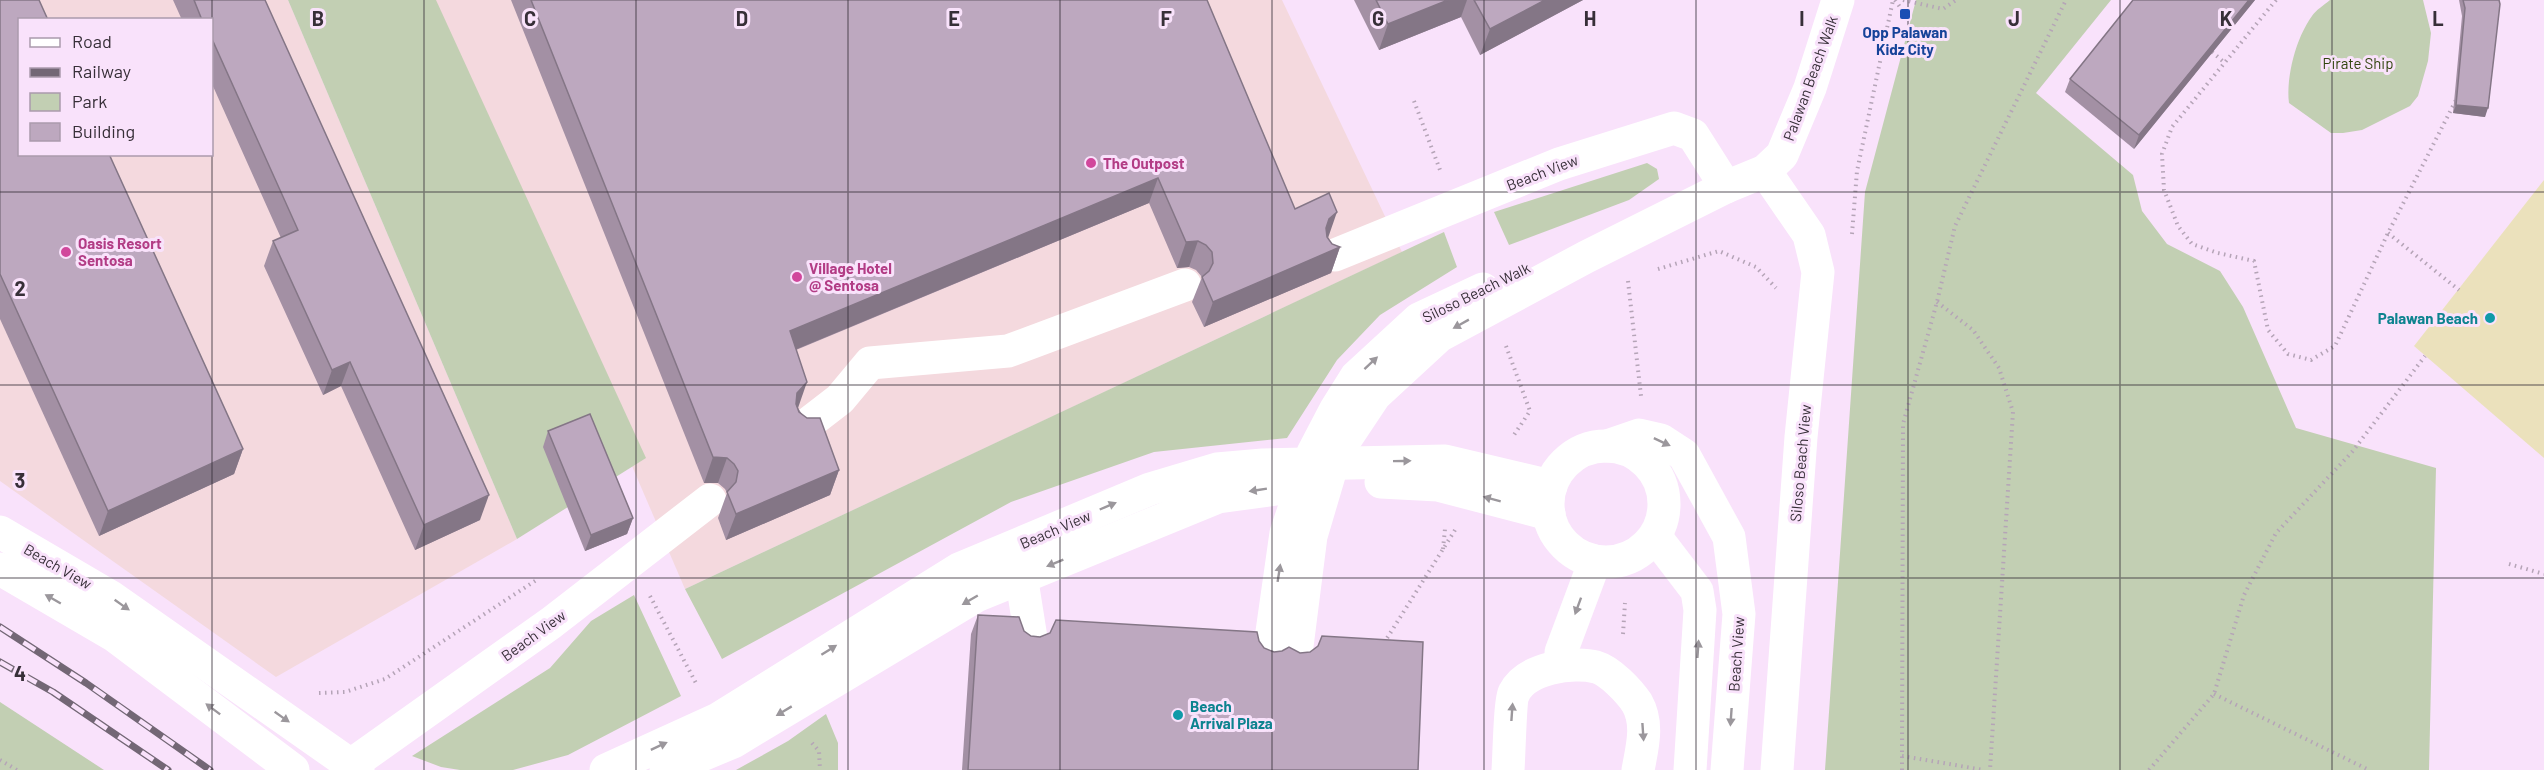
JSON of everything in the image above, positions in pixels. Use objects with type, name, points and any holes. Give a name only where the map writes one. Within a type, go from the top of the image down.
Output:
[{"type":"street","name":"Palawan Beach Walk","points":[[1774,163],[1810,88],[1838,0]]},
{"type":"street","name":"Beach View","points":[[1335,255],[1559,164],[1674,128],[1693,135],[1726,187]]},
{"type":"street","name":"Siloso Beach Walk","points":[[1283,642],[1311,536],[1348,413],[1375,395],[1439,336],[1586,257],[1774,163]]},
{"type":"street","name":"Siloso Beach View","points":[[1774,163],[1809,235],[1818,272],[1801,437],[1777,770]]},
{"type":"street","points":[[805,426],[840,399],[870,363],[1008,351],[1185,285]]},
{"type":"street","name":"Beach View","points":[[1550,500],[1560,470],[1572,457],[1588,449],[1607,446],[1623,438],[1639,435],[1661,440],[1684,455],[1729,537],[1739,614],[1727,770]]},
{"type":"street","points":[[1550,500],[1555,530],[1565,544],[1578,555],[1595,561],[1612,562],[1629,558],[1643,549],[1662,522],[1663,490],[1657,476],[1636,454],[1622,448],[1607,446]]},
{"type":"street","name":"Beach View","points":[[606,770],[718,719],[959,569],[1150,489],[1217,469],[1263,465],[1445,461],[1550,500]]},
{"type":"street","name":"Beach View","points":[[666,770],[733,742],[976,596],[1218,497],[1304,484],[1358,481],[1438,485],[1550,500]]},
{"type":"street","name":"Beach View","points":[[0,532],[111,597],[352,768],[551,623],[710,500]]},
{"type":"street","points":[[1654,536],[1697,591],[1700,610],[1690,770]]},
{"type":"street","points":[[1016,545],[1023,577],[1031,638]]},
{"type":"street","points":[[1561,652],[1595,561]]},
{"type":"street","name":"Beach View","points":[[0,569],[115,636],[293,770]]},
{"type":"street","points":[[1509,770],[1513,693],[1525,680],[1541,671],[1572,664],[1598,667],[1617,681],[1638,704],[1645,733],[1638,770]]},
{"type":"path","points":[[1894,0],[1905,14]]},
{"type":"path","points":[[1857,171],[1894,0]]},
{"type":"path","points":[[1903,0],[1943,9],[1956,0]]},
{"type":"path","points":[[1902,770],[1903,424],[1937,302],[1955,226],[2066,0]]},
{"type":"path","points":[[2276,0],[2172,127],[2162,154],[2164,190],[2178,226],[2192,244],[2218,253],[2254,261],[2268,330],[2288,354],[2311,360],[2335,346],[2388,233],[2459,94]]},
{"type":"path","points":[[2212,52],[2225,63]]},
{"type":"path","points":[[1414,100],[1443,178]]},
{"type":"path","points":[[2388,233],[2458,290]]},
{"type":"path","points":[[1628,278],[1642,402]]},
{"type":"path","points":[[1937,302],[1973,330],[1999,368],[2013,412],[1990,770]]},
{"type":"path","points":[[1505,344],[1530,411],[1511,441]]},
{"type":"path","points":[[2149,770],[2214,693],[2244,595],[2276,533],[2352,453],[2425,356]]},
{"type":"path","points":[[1380,649],[1461,520]]},
{"type":"path","points":[[2509,564],[2544,574]]},
{"type":"path","points":[[311,694],[345,692],[385,679],[544,574]]},
{"type":"path","points":[[646,587],[701,692]]},
{"type":"path","points":[[1623,641],[1625,602]]},
{"type":"path","points":[[2214,693],[2369,770]]},
{"type":"path","points":[[1902,756],[1984,770]]},
{"type":"path","points":[[0,760],[17,770]]},
{"type":"shaded area","points":[[0,0],[288,0],[517,539],[276,677],[0,481]]},
{"type":"shaded area","name":"Village Hotel @ Sentosa","points":[[431,0],[1282,0],[1402,252],[685,589]]},
{"type":"green space","points":[[288,0],[436,0],[646,458],[517,539]]},
{"type":"green space","points":[[1916,0],[2111,0],[2036,93],[2133,175],[2142,211],[2167,244],[2220,271],[2243,307],[2296,428],[2436,468],[2429,770],[1825,770],[1865,192]]},
{"type":"green space","name":"Pirate Ship","points":[[2330,0],[2423,0],[2431,33],[2428,61],[2418,96],[2410,106],[2362,130],[2331,133],[2289,103],[2291,69],[2301,35],[2314,14]]},
{"type":"green space","points":[[1647,163],[1657,169],[1659,179],[1629,200],[1509,245],[1494,212]]},
{"type":"green space","points":[[1444,232],[1457,267],[1380,315],[1337,360],[1287,438],[1154,452],[1011,502],[722,659],[685,589]]},
{"type":"green space","points":[[634,595],[681,696],[568,755],[513,770],[460,770],[441,767],[412,756],[550,668],[591,621]]},
{"type":"green space","points":[[0,702],[104,770],[0,770]]},
{"type":"green space","points":[[826,714],[838,743],[838,770],[736,770],[788,741]]},
{"type":"sand","name":"Palawan Beach","points":[[2544,180],[2544,458],[2414,346]]},
{"type":"building","name":"Oasis Resort Sentosa","points":[[0,0],[39,0],[47,18],[18,18],[18,156],[110,156],[243,449],[108,511],[0,274]]},
{"type":"building","points":[[194,0],[265,0],[489,495],[424,525],[350,362],[332,370],[273,241],[298,230],[213,41],[213,18],[201,18]]},
{"type":"building","name":"Village Hotel @ Sentosa","points":[[531,0],[1207,0],[1295,209],[1329,193],[1337,212],[1329,219],[1326,228],[1327,237],[1332,244],[1340,247],[1213,302],[1202,277],[1213,263],[1212,252],[1198,241],[1186,242],[1158,178],[790,331],[807,382],[797,393],[796,404],[799,412],[807,418],[820,418],[839,470],[736,514],[727,492],[736,482],[738,471],[727,458],[713,457]]},
{"type":"building","points":[[1376,0],[1448,0],[1388,24]]},
{"type":"building","points":[[1474,0],[1545,0],[1490,29]]},
{"type":"building","points":[[2133,0],[2249,0],[2139,135],[2070,79]]},
{"type":"building","points":[[2463,0],[2499,0],[2500,4],[2488,108],[2456,105],[2465,8]]},
{"type":"building","points":[[590,414],[633,518],[591,535],[548,431]]},
{"type":"building","name":"Beach Arrival Plaza","points":[[978,615],[1019,617],[1024,631],[1031,636],[1040,637],[1050,633],[1056,620],[1257,632],[1264,648],[1274,652],[1289,647],[1300,653],[1310,652],[1318,646],[1322,636],[1423,642],[1418,770],[968,770]]},
{"type":"railway","points":[[0,627],[86,683],[210,770]]},
{"type":"railway","points":[[0,662],[53,692],[168,770]]},
{"type":"place","name":"Opp Palawan Kidz City","points":[[1905,14]]},
{"type":"place","name":"The Outpost","points":[[1091,163]]},
{"type":"place","name":"Oasis Resort Sentosa","points":[[66,252]]},
{"type":"place","name":"Village Hotel @ Sentosa","points":[[797,277]]},
{"type":"place","name":"Palawan Beach","points":[[2490,318]]},
{"type":"place","name":"Beach Arrival Plaza","points":[[1178,715]]}]
